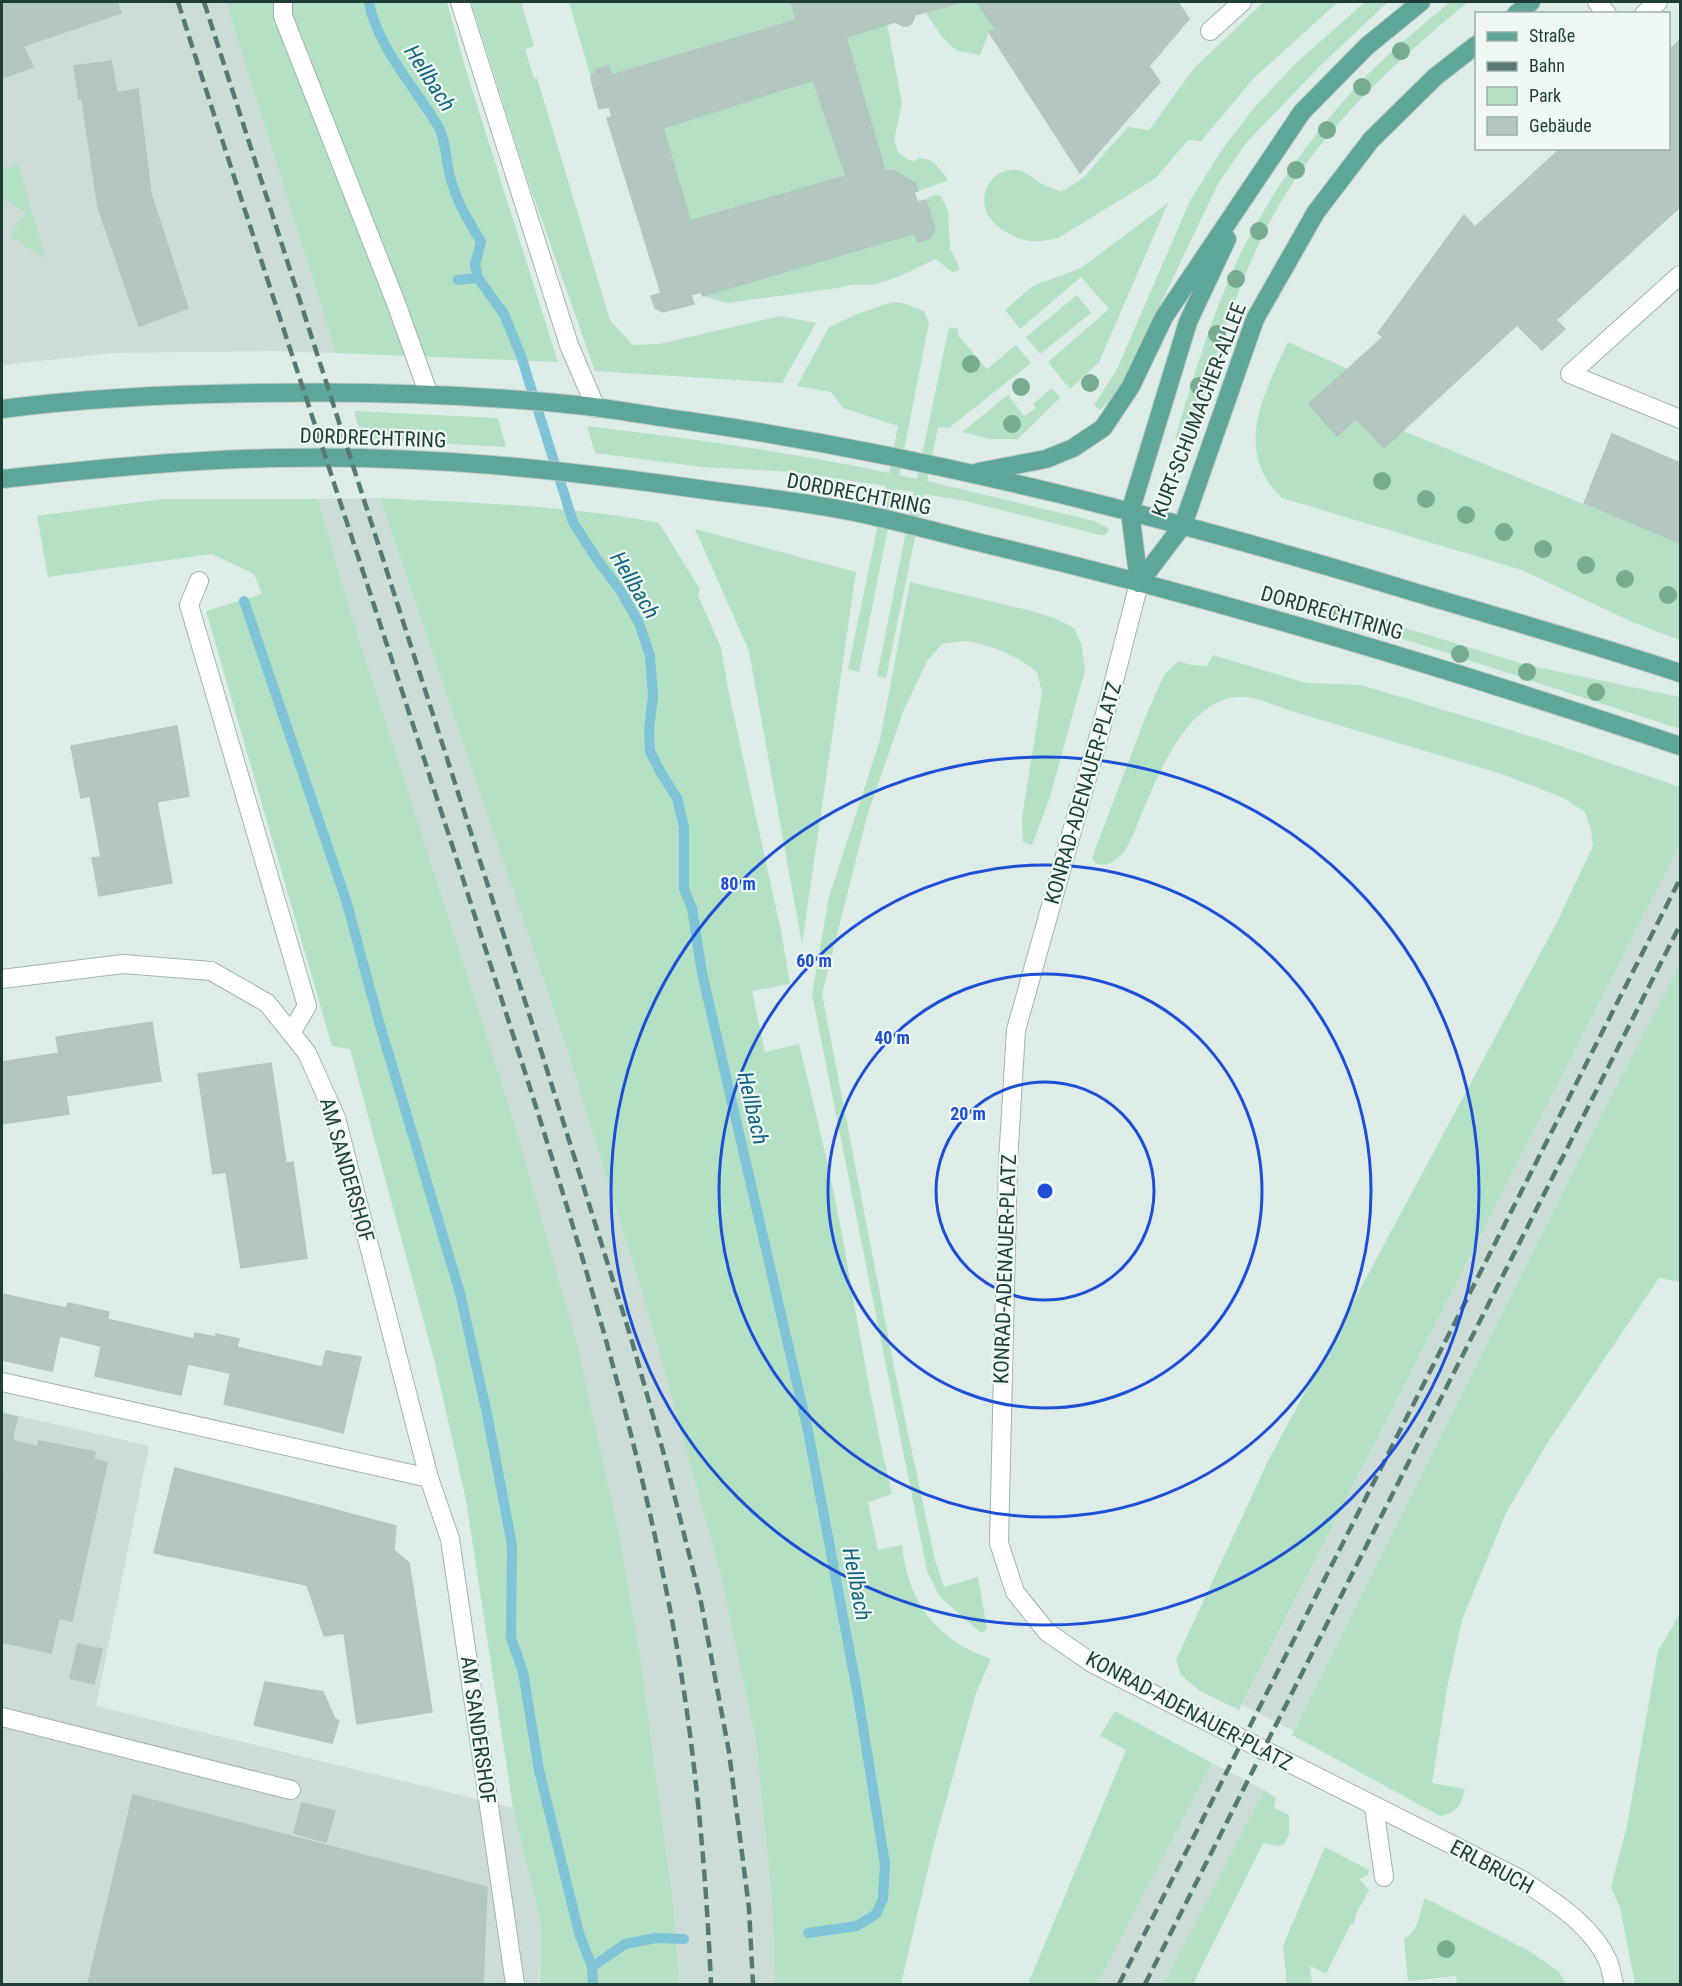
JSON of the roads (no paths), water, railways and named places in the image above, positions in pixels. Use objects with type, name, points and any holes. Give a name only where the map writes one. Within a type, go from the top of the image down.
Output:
[{"type":"main road","name":"KURT-SCHUMACHER-ALLEE","points":[[973,473],[1046,459],[1073,448],[1103,428],[1131,386],[1164,317],[1302,112],[1366,46],[1421,2]]},
{"type":"main road","points":[[1518,12],[1531,2]]},
{"type":"main road","name":"KURT-SCHUMACHER-ALLEE","points":[[1139,583],[1183,525],[1254,319],[1316,212],[1371,140],[1435,78],[1475,46]]},
{"type":"main road","name":"KURT-SCHUMACHER-ALLEE","points":[[1139,583],[1130,512],[1188,322],[1252,187]]},
{"type":"main road","name":"DORDRECHTRING","points":[[2,409],[59,402],[171,394],[363,392],[429,394],[588,407],[786,436],[973,473],[1183,525],[1290,554],[1680,673]]},
{"type":"main road","name":"DORDRECHTRING","points":[[2,479],[147,464],[280,458],[377,459],[514,467],[604,476],[843,510],[1051,559],[1311,629],[1532,696],[1680,746]]},
{"type":"street","points":[[283,2],[283,16],[396,303],[429,394]]},
{"type":"street","points":[[460,2],[588,407]]},
{"type":"street","points":[[1210,31],[1242,2]]},
{"type":"street","points":[[1646,12],[1658,2]]},
{"type":"street","points":[[1680,275],[1570,374],[1680,419]]},
{"type":"street","points":[[199,581],[189,605],[307,1006],[291,1033]]},
{"type":"street","name":"KONRAD-ADENAUER-PLATZ","points":[[1139,583],[1016,1030],[1008,1162],[999,1543],[1015,1592],[1047,1632],[1092,1663],[1335,1787]]},
{"type":"street","name":"AM SANDERSHOF","points":[[2,979],[123,964],[211,971],[267,1003],[307,1053],[336,1118],[429,1478],[450,1539],[514,1984]]},
{"type":"street","points":[[2,1382],[429,1478]]},
{"type":"street","points":[[2,1717],[291,1790]]},
{"type":"street","name":"ERLBRUCH","points":[[1335,1787],[1522,1880],[1566,1910],[1588,1933],[1607,1961],[1614,1984]]},
{"type":"street","points":[[1374,1807],[1384,1877]]},
{"type":"waterway","name":"Hellbach","points":[[369,2],[373,18],[388,50],[441,131],[454,189],[481,242],[475,264],[478,278],[504,314],[521,356],[573,522],[620,590],[639,623],[650,656],[653,696],[649,730],[650,751],[677,798],[684,827],[684,889],[692,908],[702,973],[808,1431],[858,1696],[885,1864],[883,1899],[876,1914],[857,1926],[808,1933]]},
{"type":"waterway","name":"Hellbach","points":[[458,280],[478,278]]},
{"type":"waterway","name":"Hellbach","points":[[244,601],[346,900],[379,1022],[460,1293],[487,1414],[512,1545],[511,1638],[523,1672],[539,1770],[579,1933],[592,1967]]},
{"type":"waterway","name":"Hellbach","points":[[593,1984],[592,1967],[625,1944],[656,1938],[684,1939]]},
{"type":"railway","points":[[178,2],[526,1074],[578,1243],[625,1413],[665,1584],[683,1683],[701,1833],[711,1984]]},
{"type":"railway","points":[[204,2],[542,1054],[631,1338],[665,1458],[701,1602],[729,1752],[749,1908],[753,1984]]},
{"type":"railway","points":[[1119,1984],[1680,879]]},
{"type":"railway","points":[[1145,1984],[1680,925]]}]
